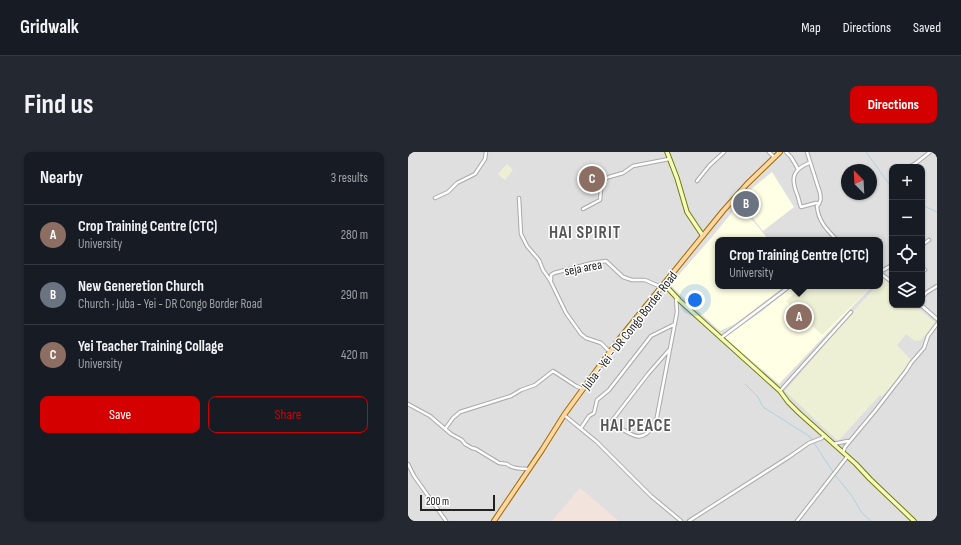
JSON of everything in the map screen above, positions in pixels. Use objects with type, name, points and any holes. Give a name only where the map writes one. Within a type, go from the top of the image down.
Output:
[{"type":"main road","name":"Juba - Yei - DR Congo Border Road","points":[[494,521],[530,469],[564,415],[610,352],[687,254],[740,192],[780,152]]},
{"type":"street","points":[[435,198],[448,192],[457,183],[475,174],[485,159],[486,152]]},
{"type":"street","points":[[666,152],[670,159],[687,212],[703,236]]},
{"type":"street","points":[[696,181],[724,152]]},
{"type":"street","points":[[770,152],[774,157]]},
{"type":"street","points":[[786,152],[791,157],[798,169]]},
{"type":"street","points":[[806,152],[821,198],[817,206],[817,212],[822,224],[834,237]]},
{"type":"street","points":[[914,164],[930,152]]},
{"type":"street","points":[[583,209],[600,200],[601,190],[598,184],[601,180],[623,173],[632,166],[670,159]]},
{"type":"street","points":[[809,162],[798,169],[794,175],[793,182],[801,207],[816,203],[818,204]]},
{"type":"street","points":[[519,198],[521,234],[527,246],[540,260],[543,270],[550,280],[566,313],[581,334],[586,338],[601,343],[610,352]]},
{"type":"street","points":[[925,243],[929,240]]},
{"type":"street","name":"seja area","points":[[550,280],[551,275],[554,273],[606,261],[623,277],[632,280],[645,280],[663,285]]},
{"type":"street","points":[[663,285],[780,391],[788,402],[843,452],[914,521]]},
{"type":"street","points":[[925,294],[937,286]]},
{"type":"street","points":[[721,338],[786,289]]},
{"type":"street","points":[[669,350],[648,374],[611,422],[629,434],[634,436],[645,436],[651,431],[656,422],[677,312],[676,296]]},
{"type":"street","points":[[924,308],[937,319]]},
{"type":"street","points":[[780,391],[851,312]]},
{"type":"street","points":[[581,428],[594,413],[597,400],[609,390],[651,336],[675,324]]},
{"type":"street","points":[[843,452],[850,440],[905,372],[910,363],[924,348],[928,336],[937,324]]},
{"type":"street","points":[[445,429],[453,418],[460,412],[511,396],[534,385],[553,371],[583,389]]},
{"type":"street","points":[[408,404],[430,416],[451,434],[462,440],[465,444],[499,463],[522,469],[530,469]]},
{"type":"street","points":[[564,415],[605,449],[651,496],[681,521]]},
{"type":"street","points":[[689,521],[801,448],[822,438],[824,435]]},
{"type":"street","points":[[833,444],[850,440]]},
{"type":"street","points":[[797,521],[847,457]]},
{"type":"street","points":[[408,464],[414,476],[446,521]]},
{"type":"shaded area","points":[[408,152],[937,152],[937,521],[408,521]]},
{"type":"shaded area","points":[[507,164],[513,170],[505,180],[498,174]]},
{"type":"shaded area","points":[[772,172],[794,207],[763,231],[738,200]]},
{"type":"shaded area","points":[[739,204],[766,237],[715,237],[715,289],[781,289],[735,324],[720,331],[670,285]]},
{"type":"shaded area","points":[[883,279],[889,284],[889,308],[918,308],[936,323],[921,340],[915,341],[906,334],[897,345],[911,360],[894,383],[882,396],[880,395],[838,441],[785,391],[874,289],[883,289]]},
{"type":"shaded area","points":[[789,289],[869,289],[779,384],[724,337],[761,312]]},
{"type":"shaded area","points":[[800,289],[868,290],[822,335],[786,301]]},
{"type":"shaded area","points":[[580,488],[619,521],[552,521]]},
{"type":"waterway","points":[[866,152],[889,184]]},
{"type":"waterway","points":[[925,206],[937,212]]},
{"type":"waterway","points":[[745,384],[758,397],[763,407],[809,436],[812,440]]},
{"type":"waterway","points":[[814,443],[833,472]]},
{"type":"waterway","points":[[835,475],[852,496],[862,513],[871,521]]},
{"type":"place","name":"Yei Teacher Training Collage","points":[[592,179]]},
{"type":"place","name":"New Generetion Church","points":[[746,204]]},
{"type":"place","name":"Crop Training Centre (CTC)","points":[[799,317]]},
{"type":"district","name":"HAI SPIRIT","points":[[585,232]]},
{"type":"district","name":"HAI PEACE","points":[[636,425]]}]
